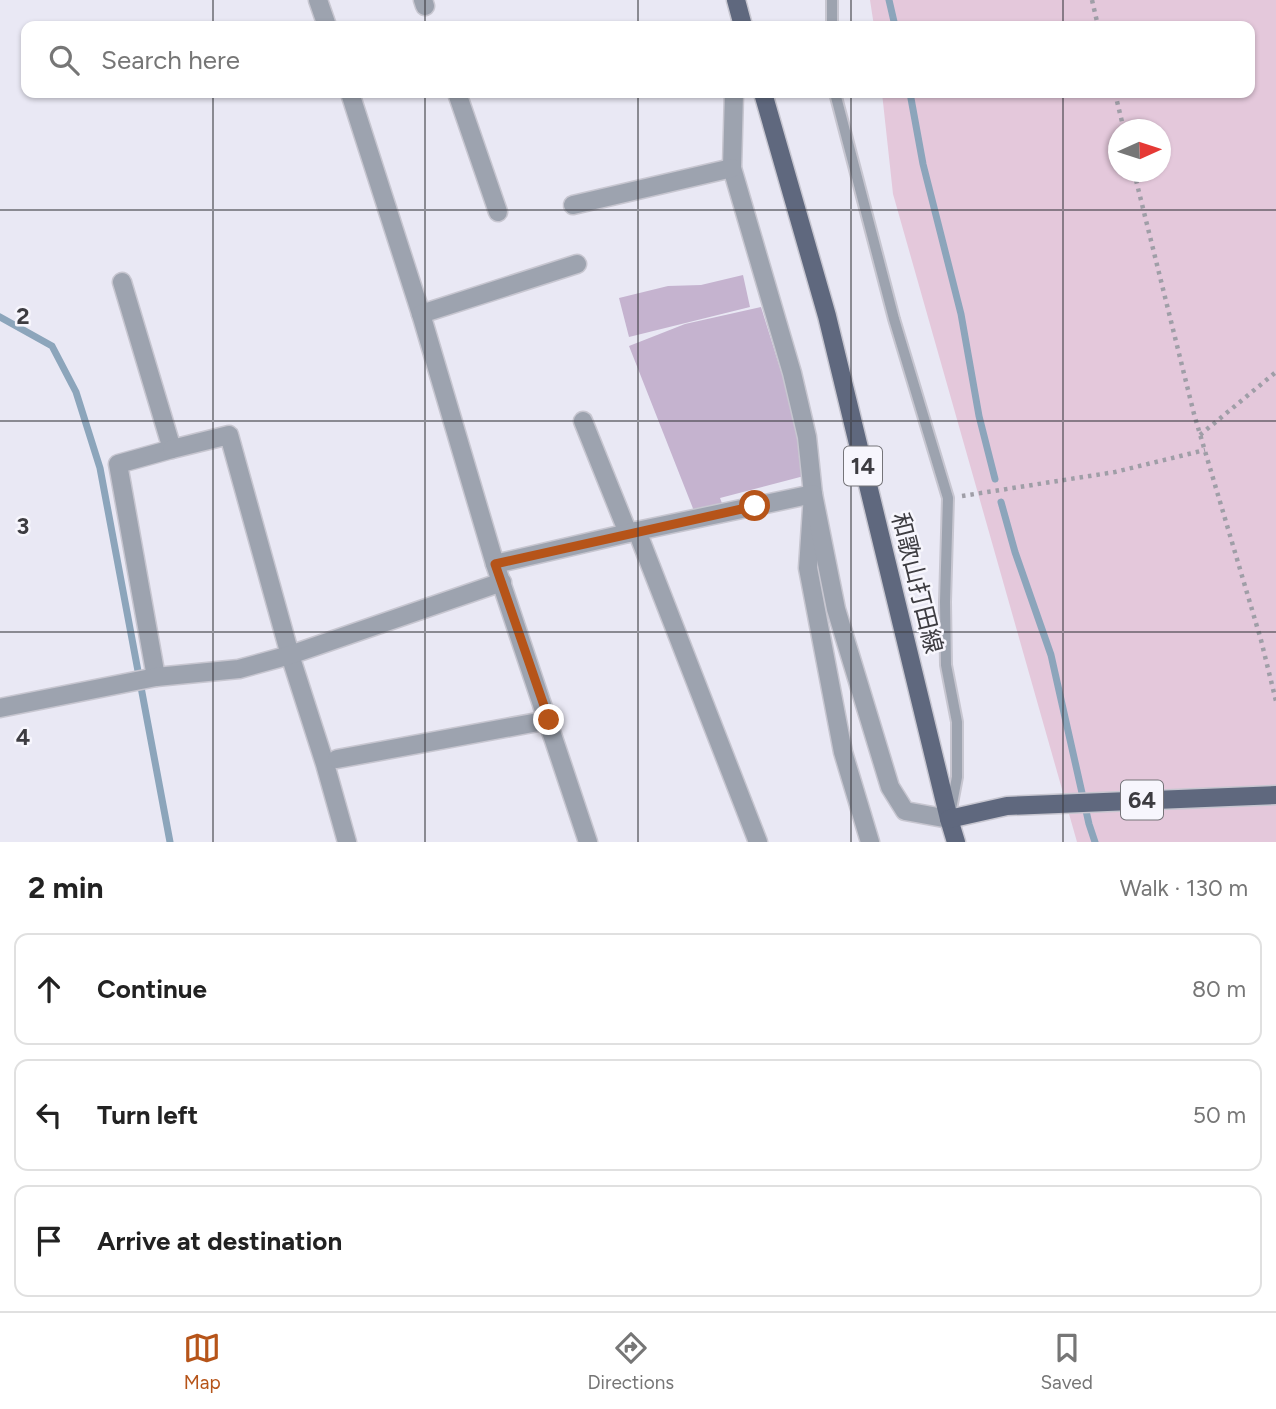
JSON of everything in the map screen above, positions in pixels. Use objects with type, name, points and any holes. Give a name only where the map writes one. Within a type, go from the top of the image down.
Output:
[{"type":"main road","points":[[736,2],[742,21]]},
{"type":"main road","name":"和歌山打田線","points":[[764,98],[827,316],[956,842]]},
{"type":"main road","name":"64","points":[[949,819],[1007,806],[1276,795]]},
{"type":"street","points":[[318,0],[325,21]]},
{"type":"street","points":[[736,2],[736,21]]},
{"type":"street","points":[[352,98],[421,314],[495,564],[588,842]]},
{"type":"street","points":[[459,98],[498,212]]},
{"type":"street","points":[[734,98],[732,168],[792,373],[807,438],[813,494],[836,609],[890,787],[905,811],[949,819]]},
{"type":"street","points":[[573,205],[732,168]]},
{"type":"street","points":[[421,314],[577,264]]},
{"type":"street","points":[[122,282],[172,449]]},
{"type":"street","points":[[583,421],[632,532],[758,842]]},
{"type":"street","points":[[156,677],[118,464],[229,435],[290,655],[325,764],[346,842]]},
{"type":"street","points":[[495,564],[813,494]]},
{"type":"street","points":[[813,494],[808,568],[843,752],[870,842]]},
{"type":"street","points":[[0,708],[156,677],[239,669],[290,655],[502,582]]},
{"type":"street","points":[[337,759],[549,720]]},
{"type":"lane","points":[[832,0],[832,21]]},
{"type":"lane","points":[[836,98],[894,319],[947,498],[944,602],[946,665],[957,722],[957,777],[949,819]]},
{"type":"path","points":[[1092,0],[1097,21]]},
{"type":"path","points":[[1116,98],[1121,119]]},
{"type":"path","points":[[1137,182],[1200,435],[1261,640],[1276,701]]},
{"type":"path","points":[[1200,435],[1276,372]]},
{"type":"path","points":[[947,498],[1115,472],[1205,450]]},
{"type":"shaded area","points":[[870,0],[1276,0],[1276,842],[1077,842],[893,194],[883,98],[1255,98],[1255,21],[873,21]]},
{"type":"building","points":[[743,275],[750,307],[629,337],[619,298],[668,286],[701,285]]},
{"type":"building","points":[[761,307],[790,400],[804,476],[720,498],[723,506],[694,511],[629,346],[685,324]]},
{"type":"waterway","points":[[889,0],[894,21]]},
{"type":"waterway","points":[[911,98],[923,164],[961,314],[979,416],[995,479]]},
{"type":"waterway","points":[[0,317],[52,346],[76,392],[100,468],[170,842]]},
{"type":"waterway","points":[[1001,502],[1015,552],[1051,655],[1095,842]]},
{"type":"route","points":[[549,720],[495,564],[755,506]]}]
